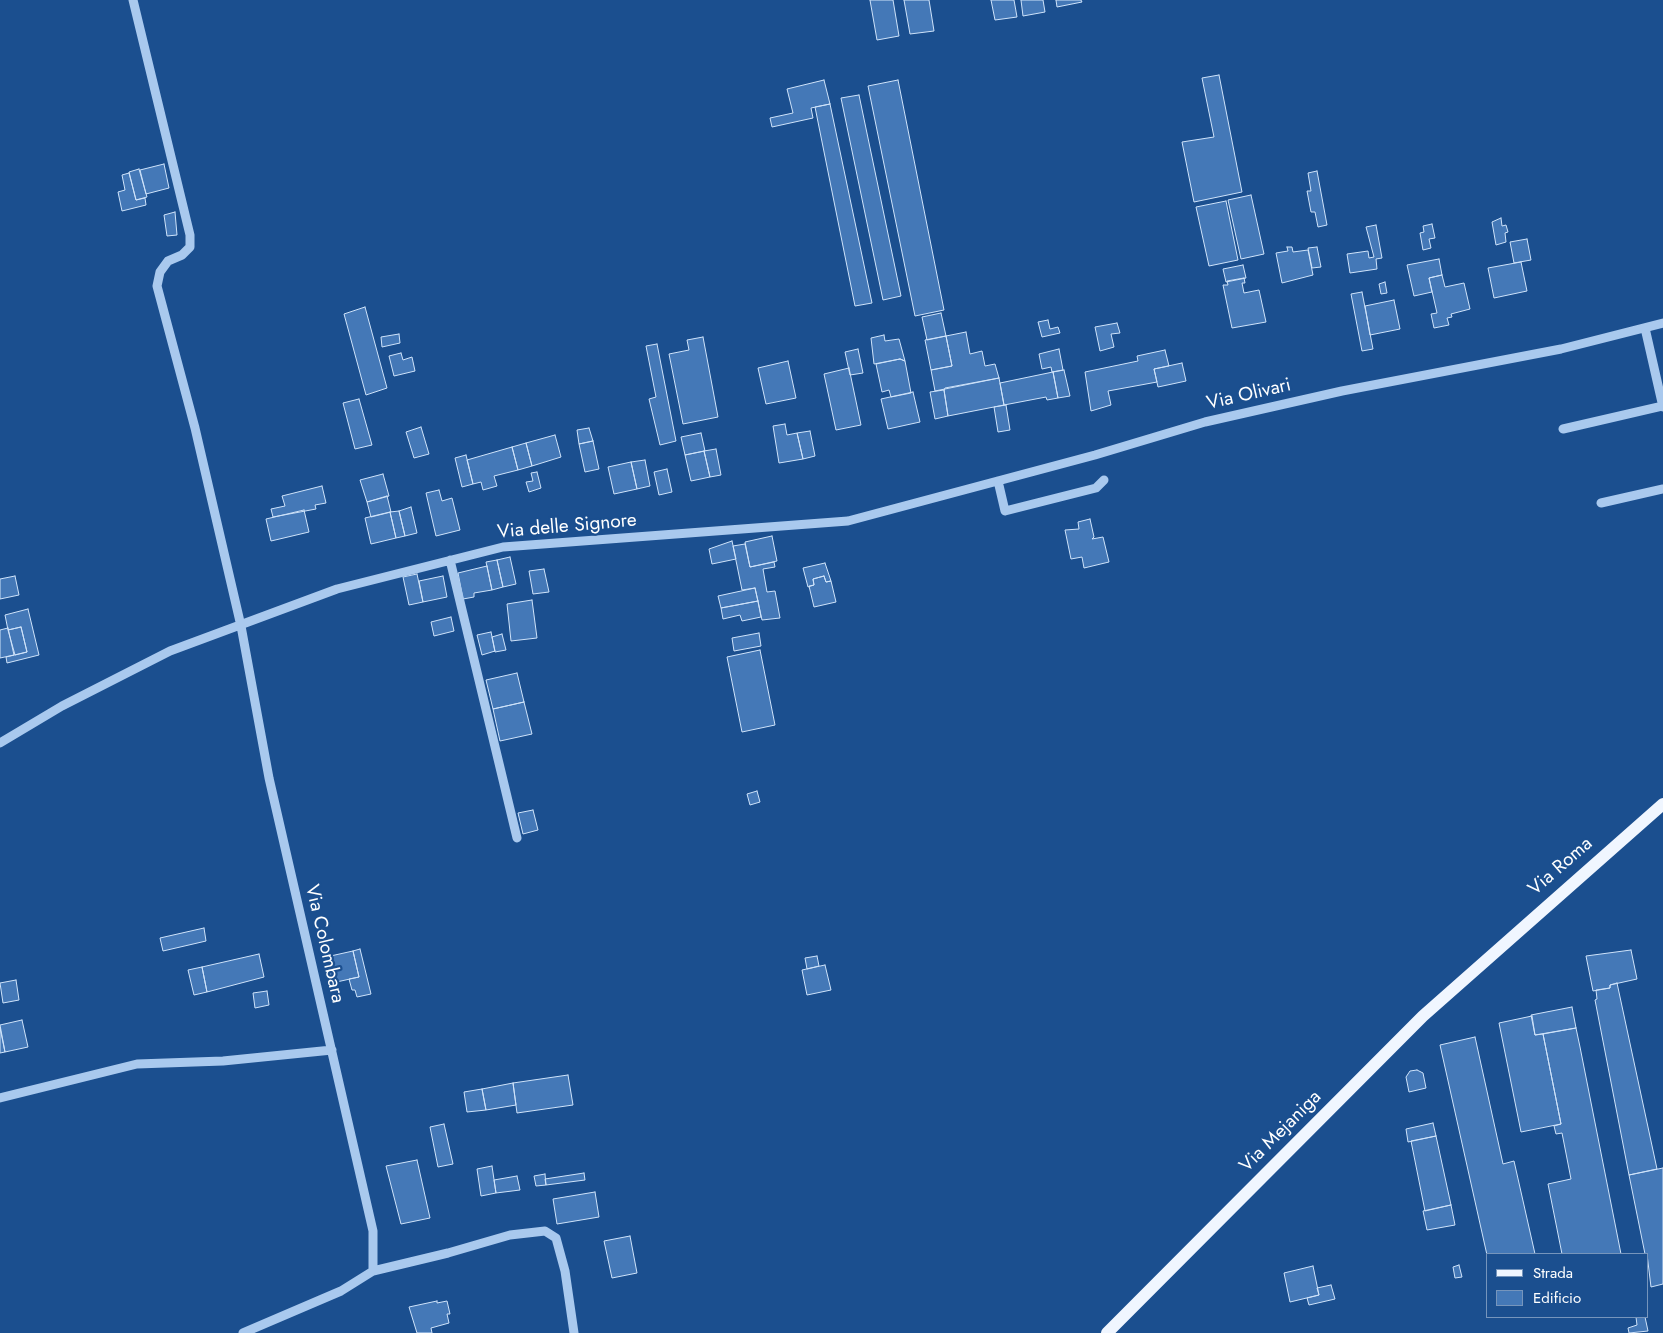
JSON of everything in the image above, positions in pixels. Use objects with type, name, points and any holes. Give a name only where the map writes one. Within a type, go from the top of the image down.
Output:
[{"type":"main road","name":"Via Roma","points":[[1484,960],[1663,804]]},
{"type":"main road","name":"Via Mejaniga","points":[[1107,1333],[1423,1016],[1484,960]]},
{"type":"street","name":"Via Colombara","points":[[133,0],[190,234],[190,247],[182,255],[168,260],[160,272],[157,286],[194,428],[241,626],[269,778],[373,1231],[373,1271]]},
{"type":"street","name":"Via Olivari","points":[[848,521],[998,481],[1205,422],[1342,391],[1561,349],[1663,323]]},
{"type":"street","points":[[1564,429],[1663,406],[1645,328]]},
{"type":"street","points":[[998,481],[1006,511],[1096,488],[1104,480]]},
{"type":"street","points":[[1601,503],[1663,489]]},
{"type":"street","name":"Via delle Signore","points":[[0,743],[62,706],[170,651],[338,589],[503,547],[848,521]]},
{"type":"street","points":[[450,560],[517,838]]},
{"type":"street","points":[[0,1098],[138,1064],[223,1061],[332,1050]]},
{"type":"street","points":[[242,1333],[341,1291],[373,1271],[448,1253],[510,1235],[545,1231],[556,1238],[564,1271],[574,1333]]},
{"type":"building","points":[[870,0],[893,0],[899,36],[877,40]]},
{"type":"building","points":[[904,0],[929,0],[934,31],[910,34]]},
{"type":"building","points":[[991,0],[1014,0],[1017,17],[995,20]]},
{"type":"building","points":[[1021,0],[1043,0],[1045,12],[1023,16]]},
{"type":"building","points":[[1056,0],[1081,0],[1082,2],[1057,7]]},
{"type":"building","points":[[1219,75],[1242,192],[1194,202],[1182,142],[1214,137],[1202,78]]},
{"type":"building","points":[[824,80],[830,104],[811,108],[813,118],[772,127],[770,118],[793,113],[787,89]]},
{"type":"building","points":[[898,80],[944,310],[915,316],[868,86]]},
{"type":"building","points":[[859,95],[901,296],[883,300],[841,98]]},
{"type":"building","points":[[830,104],[872,303],[855,306],[815,107]]},
{"type":"building","points":[[164,164],[169,188],[146,194],[140,170]]},
{"type":"building","points":[[139,169],[147,197],[136,200],[129,172]]},
{"type":"building","points":[[1317,171],[1327,225],[1318,227],[1315,212],[1311,212],[1307,191],[1311,191],[1308,173]]},
{"type":"building","points":[[129,173],[136,200],[145,198],[146,205],[122,211],[118,192],[125,190],[122,175]]},
{"type":"building","points":[[1251,195],[1264,254],[1241,259],[1228,200]]},
{"type":"building","points":[[1226,201],[1238,260],[1209,266],[1196,207]]},
{"type":"building","points":[[175,212],[177,235],[167,236],[164,215]]},
{"type":"building","points":[[1501,218],[1502,226],[1506,225],[1508,232],[1505,233],[1506,242],[1496,245],[1492,222]]},
{"type":"building","points":[[1432,224],[1435,238],[1429,239],[1431,248],[1423,250],[1420,233],[1424,232],[1423,226]]},
{"type":"building","points":[[1376,225],[1382,258],[1376,259],[1377,269],[1350,273],[1347,254],[1368,251],[1369,258],[1374,257],[1366,227]]},
{"type":"building","points":[[1527,239],[1531,260],[1514,263],[1510,242]]},
{"type":"building","points":[[1287,247],[1292,247],[1293,252],[1308,250],[1313,275],[1282,283],[1276,253],[1288,251]]},
{"type":"building","points":[[1317,247],[1321,267],[1312,268],[1308,248]]},
{"type":"building","points":[[1439,259],[1442,275],[1429,278],[1432,292],[1414,296],[1407,265]]},
{"type":"building","points":[[1521,262],[1527,291],[1494,298],[1488,268]]},
{"type":"building","points":[[1243,265],[1246,278],[1226,282],[1223,269]]},
{"type":"building","points":[[1442,275],[1445,287],[1464,283],[1470,309],[1451,314],[1452,317],[1447,318],[1449,325],[1434,328],[1431,314],[1437,313],[1429,278]]},
{"type":"building","points":[[1244,278],[1245,283],[1242,283],[1244,293],[1259,290],[1266,322],[1232,328],[1223,285],[1228,285],[1227,281]]},
{"type":"building","points":[[1385,282],[1387,293],[1381,294],[1379,284]]},
{"type":"building","points":[[1362,292],[1373,349],[1362,351],[1351,294]]},
{"type":"building","points":[[1394,300],[1400,329],[1370,335],[1365,306]]},
{"type":"building","points":[[365,307],[387,388],[366,395],[344,314]]},
{"type":"building","points":[[941,313],[946,336],[927,340],[922,317]]},
{"type":"building","points":[[1048,320],[1050,329],[1058,327],[1060,333],[1042,337],[1038,322]]},
{"type":"building","points":[[1117,323],[1120,333],[1111,334],[1114,347],[1100,351],[1095,327]]},
{"type":"building","points":[[966,332],[970,354],[982,351],[985,366],[995,364],[999,378],[935,391],[931,370],[952,366],[946,336]]},
{"type":"building","points":[[399,334],[400,343],[382,347],[381,337]]},
{"type":"building","points":[[884,335],[885,341],[899,339],[905,361],[900,359],[874,364],[871,338]]},
{"type":"building","points":[[946,336],[952,366],[931,370],[925,340]]},
{"type":"building","points":[[703,337],[718,417],[683,424],[669,354],[689,350],[687,340]]},
{"type":"building","points":[[657,344],[676,441],[660,445],[649,399],[656,397],[646,346]]},
{"type":"building","points":[[858,349],[863,373],[850,375],[845,352]]},
{"type":"building","points":[[1059,349],[1063,370],[1052,372],[1051,367],[1042,369],[1039,354]]},
{"type":"building","points":[[1165,350],[1169,366],[1154,369],[1157,382],[1108,391],[1111,405],[1091,411],[1085,372],[1138,361],[1137,356]]},
{"type":"building","points":[[401,353],[403,360],[412,357],[415,371],[394,376],[389,356]]},
{"type":"building","points":[[900,359],[905,361],[911,393],[891,397],[889,390],[882,392],[876,364]]},
{"type":"building","points":[[788,361],[796,398],[766,404],[758,368]]},
{"type":"building","points":[[1182,363],[1186,381],[1158,387],[1154,369]]},
{"type":"building","points":[[849,368],[861,425],[836,430],[824,374]]},
{"type":"building","points":[[1064,370],[1070,396],[1058,398],[1053,372]]},
{"type":"building","points":[[1053,372],[1058,398],[1047,400],[1046,397],[1004,405],[1000,383]]},
{"type":"building","points":[[999,378],[1004,405],[948,416],[945,388]]},
{"type":"building","points":[[944,390],[948,416],[935,419],[930,392]]},
{"type":"building","points":[[913,392],[920,422],[888,429],[881,399]]},
{"type":"building","points":[[359,399],[372,445],[355,449],[343,403]]},
{"type":"building","points":[[1006,405],[1010,430],[998,432],[994,407]]},
{"type":"building","points":[[785,424],[787,435],[797,433],[803,459],[779,463],[773,426]]},
{"type":"building","points":[[421,427],[429,454],[414,458],[406,432]]},
{"type":"building","points":[[589,428],[593,441],[579,444],[577,430]]},
{"type":"building","points":[[810,431],[815,456],[803,459],[797,433]]},
{"type":"building","points":[[701,433],[705,451],[685,455],[681,437]]},
{"type":"building","points":[[555,435],[561,457],[532,466],[526,443]]},
{"type":"building","points":[[593,441],[599,469],[585,472],[579,444]]},
{"type":"building","points":[[526,443],[532,466],[518,470],[512,447]]},
{"type":"building","points":[[512,447],[518,470],[494,476],[497,486],[483,490],[481,482],[473,484],[467,460]]},
{"type":"building","points":[[716,449],[721,475],[710,477],[704,451]]},
{"type":"building","points":[[704,451],[710,477],[691,481],[685,455]]},
{"type":"building","points":[[466,455],[473,484],[462,487],[455,458]]},
{"type":"building","points":[[645,460],[650,486],[637,489],[631,462]]},
{"type":"building","points":[[631,462],[637,489],[614,494],[608,467]]},
{"type":"building","points":[[667,469],[672,492],[659,495],[654,472]]},
{"type":"building","points":[[537,472],[541,488],[529,492],[526,482],[533,481],[531,473]]},
{"type":"building","points":[[383,474],[389,496],[367,502],[360,480]]},
{"type":"building","points":[[322,486],[326,503],[315,505],[316,509],[273,517],[271,509],[285,506],[282,496]]},
{"type":"building","points":[[439,490],[442,501],[452,498],[460,530],[436,536],[426,493]]},
{"type":"building","points":[[387,496],[391,512],[371,517],[367,502]]},
{"type":"building","points":[[411,507],[417,533],[405,536],[399,511]]},
{"type":"building","points":[[304,510],[309,532],[271,541],[266,519]]},
{"type":"building","points":[[399,511],[405,536],[396,538],[390,512]]},
{"type":"building","points":[[390,512],[396,538],[371,544],[365,518]]},
{"type":"building","points":[[1090,519],[1094,537],[1092,539],[1103,537],[1109,562],[1084,568],[1082,557],[1071,559],[1065,530],[1079,529],[1078,522]]},
{"type":"building","points":[[772,536],[777,561],[750,567],[745,542]]},
{"type":"building","points":[[732,541],[736,559],[712,564],[709,549]]},
{"type":"building","points":[[745,544],[750,567],[774,562],[775,567],[763,569],[767,592],[775,591],[780,618],[762,620],[755,588],[742,590],[733,546]]},
{"type":"building","points":[[510,557],[516,584],[503,587],[497,560]]},
{"type":"building","points":[[497,560],[503,587],[492,590],[486,562]]},
{"type":"building","points":[[825,563],[831,581],[826,582],[824,576],[813,579],[814,585],[808,587],[803,568]]},
{"type":"building","points":[[487,566],[492,590],[474,593],[474,597],[463,599],[458,573]]},
{"type":"building","points":[[544,569],[549,592],[533,594],[529,571]]},
{"type":"building","points":[[417,574],[423,602],[409,605],[403,577]]},
{"type":"building","points":[[15,576],[19,595],[0,599],[0,579]]},
{"type":"building","points":[[443,576],[447,597],[423,602],[419,581]]},
{"type":"building","points":[[824,576],[826,582],[831,581],[836,602],[814,607],[809,586],[814,585],[813,579]]},
{"type":"building","points":[[755,588],[758,601],[721,608],[718,596]]},
{"type":"building","points":[[532,600],[537,638],[511,641],[507,604]]},
{"type":"building","points":[[758,601],[761,617],[742,621],[740,615],[723,619],[721,608]]},
{"type":"building","points":[[28,609],[39,655],[7,663],[6,657],[27,652],[21,627],[8,630],[5,615]]},
{"type":"building","points":[[451,617],[454,631],[434,636],[431,622]]},
{"type":"building","points":[[21,627],[27,652],[15,655],[8,630]]},
{"type":"building","points":[[8,628],[14,655],[0,658],[0,630]]},
{"type":"building","points":[[491,632],[495,651],[482,655],[477,635]]},
{"type":"building","points":[[759,633],[761,646],[734,651],[732,638]]},
{"type":"building","points":[[502,634],[506,650],[495,652],[492,637]]},
{"type":"building","points":[[760,650],[775,725],[742,732],[727,657]]},
{"type":"building","points":[[517,673],[524,702],[493,709],[486,680]]},
{"type":"building","points":[[524,702],[532,734],[500,741],[493,709]]},
{"type":"building","points":[[757,791],[760,802],[750,805],[747,794]]},
{"type":"building","points":[[533,810],[538,830],[523,834],[518,813]]},
{"type":"building","points":[[204,928],[206,941],[163,951],[160,938]]},
{"type":"building","points":[[360,949],[371,994],[357,997],[355,990],[352,990],[349,979],[359,977],[353,951]]},
{"type":"building","points":[[1631,950],[1637,979],[1610,985],[1610,988],[1593,991],[1586,956]]},
{"type":"building","points":[[353,951],[359,977],[332,983],[326,957]]},
{"type":"building","points":[[259,954],[264,977],[207,992],[202,967]]},
{"type":"building","points":[[817,956],[819,966],[807,969],[805,958]]},
{"type":"building","points":[[825,965],[831,990],[807,995],[802,970]]},
{"type":"building","points":[[202,967],[207,992],[194,995],[188,970]]},
{"type":"building","points":[[16,980],[19,1000],[3,1003],[0,983]]},
{"type":"building","points":[[1617,983],[1657,1169],[1629,1175],[1595,1000],[1597,999],[1596,990],[1610,988],[1610,985]]},
{"type":"building","points":[[267,991],[269,1005],[255,1008],[253,993]]},
{"type":"building","points":[[1572,1007],[1576,1028],[1535,1035],[1531,1015]]},
{"type":"building","points":[[1532,1016],[1535,1035],[1543,1034],[1561,1124],[1521,1132],[1499,1023]]},
{"type":"building","points":[[22,1020],[28,1047],[5,1052],[0,1025]]},
{"type":"building","points":[[0,1028],[5,1052],[0,1053]]},
{"type":"building","points":[[1576,1028],[1621,1253],[1562,1253],[1548,1184],[1571,1179],[1562,1133],[1556,1134],[1554,1126],[1561,1124],[1543,1034]]},
{"type":"building","points":[[1475,1037],[1503,1164],[1514,1161],[1535,1253],[1487,1253],[1440,1045]]},
{"type":"building","points":[[1417,1070],[1423,1073],[1426,1088],[1409,1092],[1406,1077],[1410,1071]]},
{"type":"building","points":[[568,1075],[573,1105],[517,1113],[513,1083]]},
{"type":"building","points":[[513,1083],[516,1105],[486,1110],[482,1089]]},
{"type":"building","points":[[482,1089],[486,1110],[467,1112],[464,1092]]},
{"type":"building","points":[[1433,1123],[1436,1136],[1408,1142],[1406,1129]]},
{"type":"building","points":[[444,1124],[453,1164],[438,1167],[430,1127]]},
{"type":"building","points":[[1436,1136],[1451,1205],[1425,1211],[1411,1141]]},
{"type":"building","points":[[417,1160],[430,1218],[401,1224],[386,1166]]},
{"type":"building","points":[[492,1166],[496,1193],[481,1196],[477,1169]]},
{"type":"building","points":[[1663,1168],[1663,1284],[1651,1287],[1648,1253],[1645,1253],[1629,1175]]},
{"type":"building","points":[[584,1173],[585,1180],[546,1185],[545,1179]]},
{"type":"building","points":[[545,1174],[546,1185],[536,1186],[534,1176]]},
{"type":"building","points":[[517,1176],[520,1190],[496,1193],[494,1180]]},
{"type":"building","points":[[595,1192],[599,1217],[557,1224],[553,1199]]},
{"type":"building","points":[[1451,1205],[1455,1225],[1427,1230],[1423,1211]]},
{"type":"building","points":[[630,1236],[637,1273],[612,1278],[604,1241]]},
{"type":"building","points":[[1459,1265],[1462,1277],[1455,1278],[1453,1267]]},
{"type":"building","points":[[1313,1266],[1319,1295],[1290,1302],[1284,1273]]},
{"type":"building","points":[[1331,1285],[1335,1299],[1309,1305],[1307,1298],[1319,1295],[1317,1288]]},
{"type":"building","points":[[437,1301],[437,1303],[447,1301],[450,1314],[447,1314],[449,1323],[431,1328],[432,1333],[417,1333],[409,1307]]},
{"type":"building","points":[[1636,1318],[1645,1318],[1648,1331],[1629,1333],[1628,1328],[1637,1325]]}]
